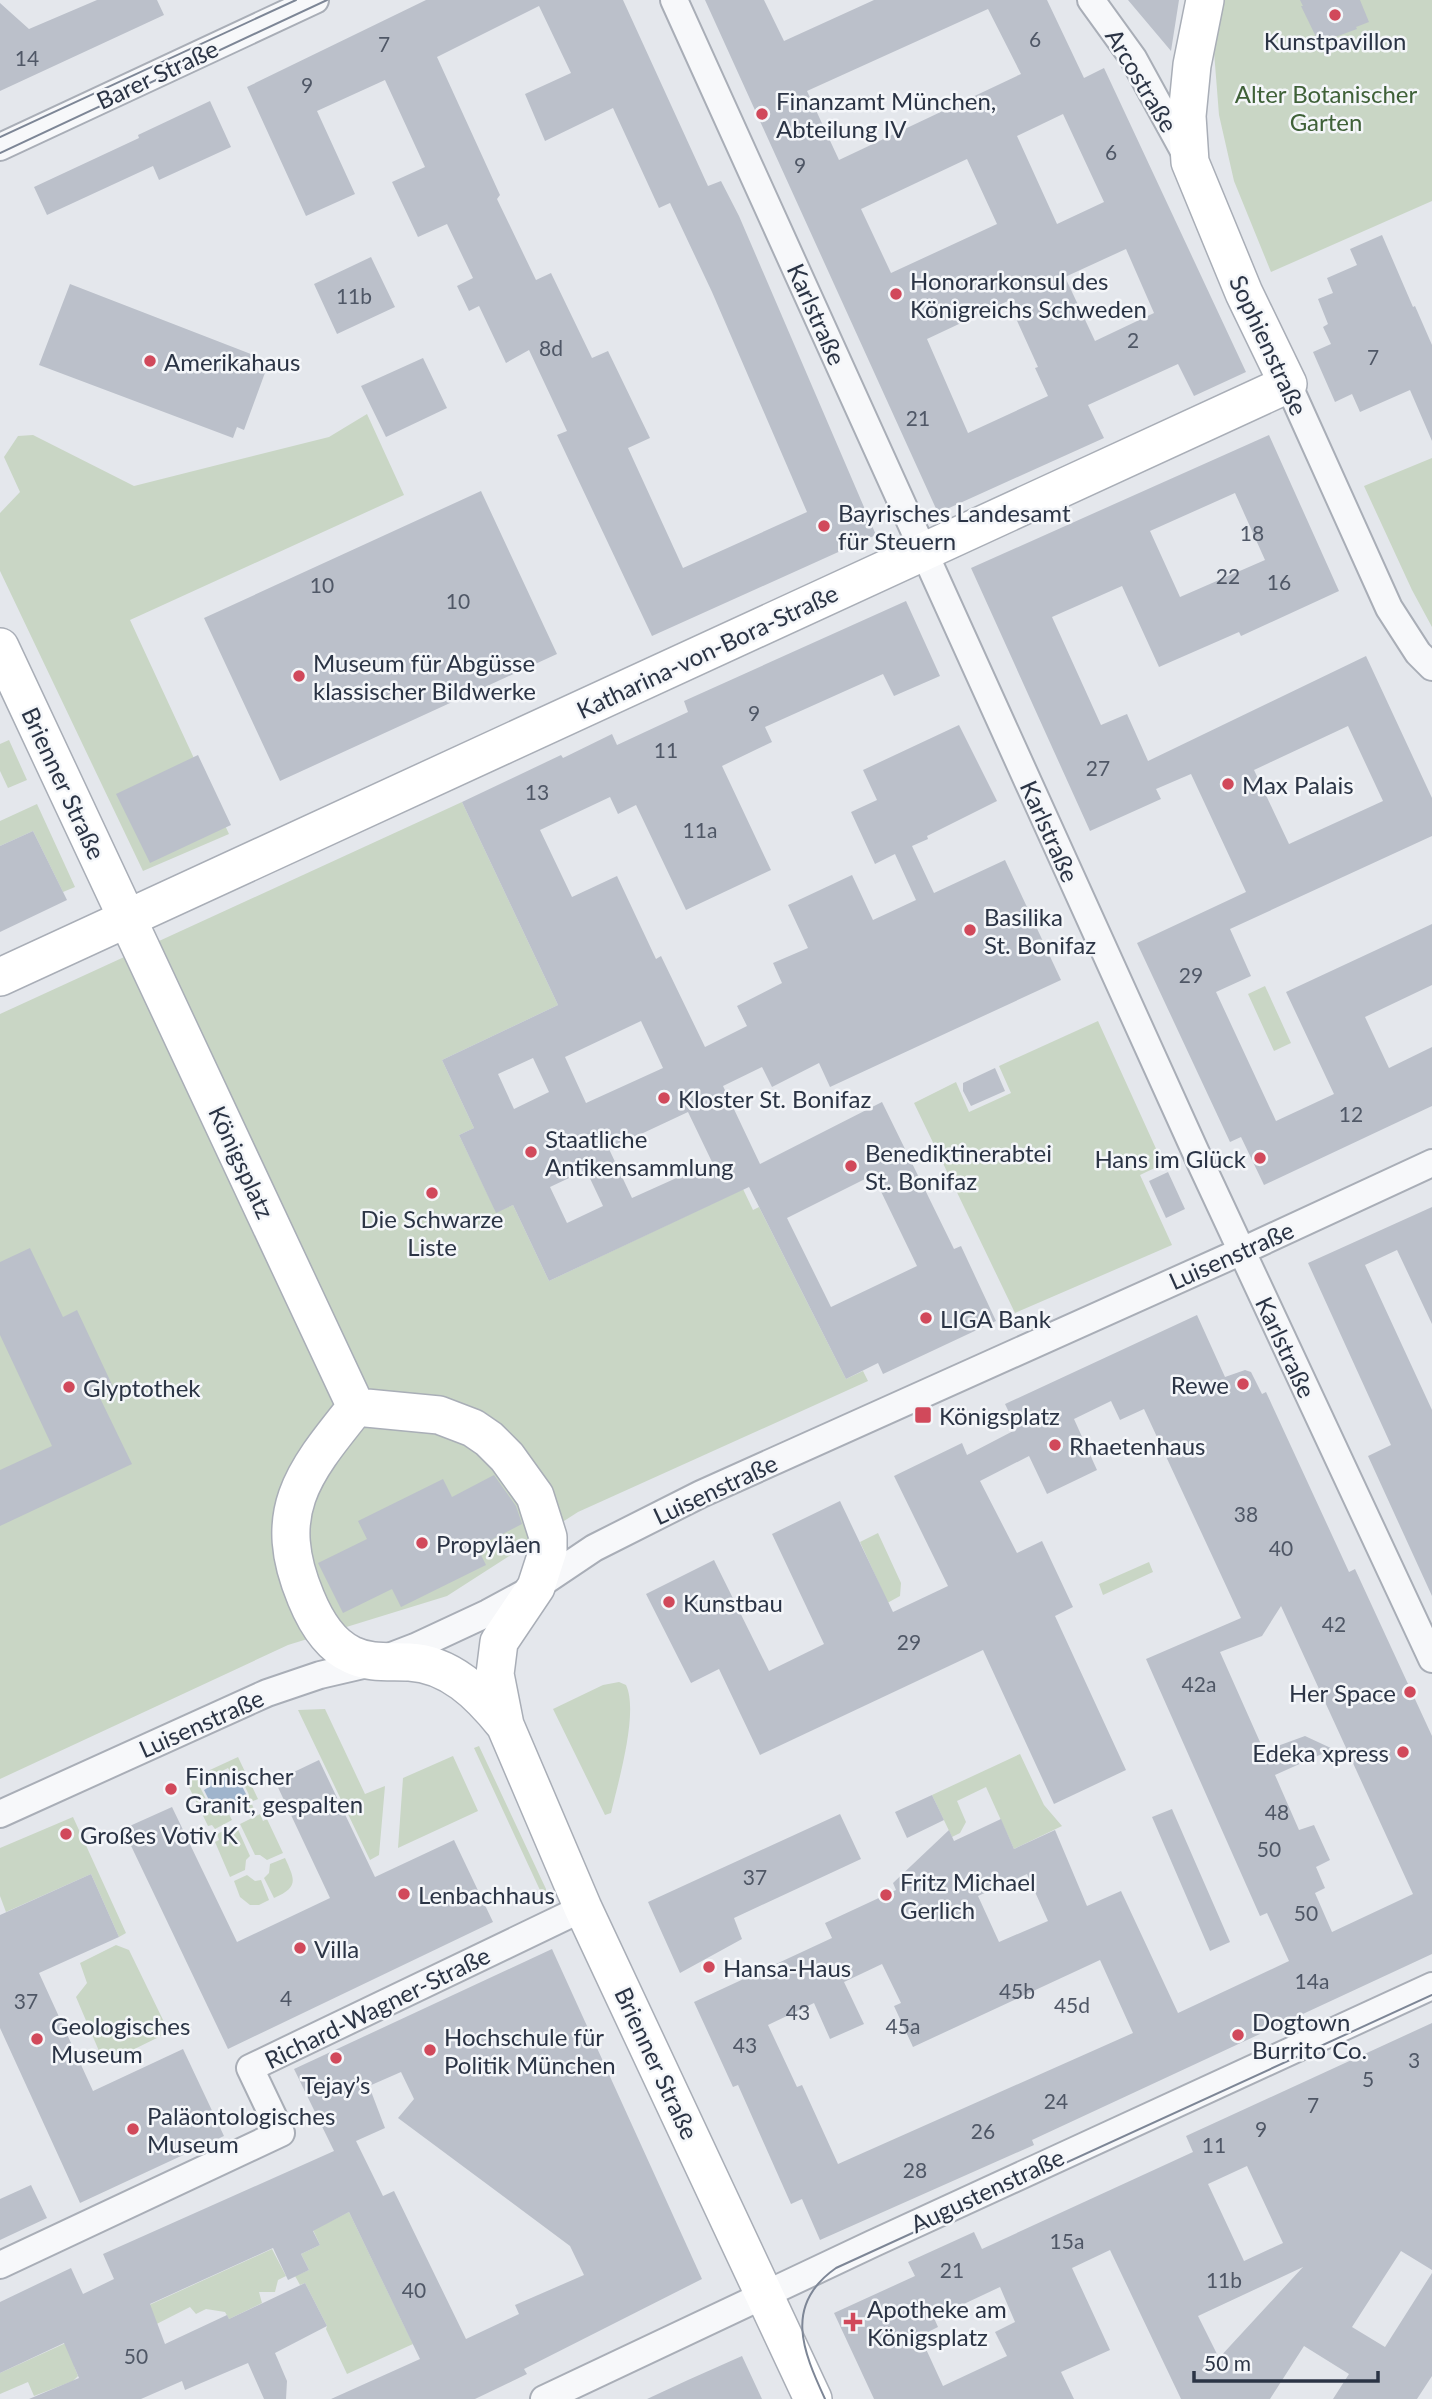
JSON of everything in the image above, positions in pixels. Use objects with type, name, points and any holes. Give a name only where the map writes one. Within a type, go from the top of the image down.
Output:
[{"type":"main road","name":"Sophienstraße","points":[[1205,0],[1192,65],[1187,116],[1190,162],[1244,293],[1287,384]]},
{"type":"main road","name":"Katharina-von-Bora-Straße","points":[[0,977],[1287,384]]},
{"type":"main road","name":"Brienner Straße","points":[[0,647],[127,919]]},
{"type":"main road","name":"Königsplatz","points":[[127,919],[356,1407]]},
{"type":"main road","points":[[356,1407],[439,1415],[457,1420],[489,1439],[507,1457],[535,1496],[548,1537],[548,1550],[536,1587],[499,1642],[495,1674],[505,1726],[477,1694],[441,1668],[412,1662],[376,1662],[353,1656],[341,1649],[323,1629],[310,1608],[296,1574],[290,1544],[293,1510],[302,1482],[356,1407]]},
{"type":"main road","name":"Brienner Straße","points":[[505,1726],[583,1908],[813,2399]]},
{"type":"street","name":"Barer Straße","points":[[0,147],[315,0]]},
{"type":"street","name":"Karlstraße","points":[[674,0],[1242,1251],[1432,1659]]},
{"type":"street","name":"Arcostraße","points":[[1091,0],[1133,58],[1190,162]]},
{"type":"street","name":"Sophienstraße","points":[[1287,384],[1389,608],[1418,653],[1432,667]]},
{"type":"street","name":"Luisenstraße","points":[[0,1814],[267,1693],[320,1675],[376,1662],[415,1647],[536,1587],[594,1548],[679,1505],[1432,1163]]},
{"type":"street","name":"Richard-Wagner-Straße","points":[[0,2265],[281,2133],[250,2068],[583,1908]]},
{"type":"street","name":"Augustenstraße","points":[[544,2399],[973,2196],[1432,1986]]},
{"type":"green space","name":"Alter Botanischer Garten","points":[[1223,0],[1432,0],[1432,201],[1271,272],[1234,181],[1219,115],[1213,39]]},
{"type":"green space","points":[[367,414],[404,495],[130,620],[229,834],[143,871],[0,571],[0,513],[20,492],[4,457],[18,436],[33,435],[134,486],[329,437]]},
{"type":"green space","points":[[1432,458],[1432,627],[1364,486]]},
{"type":"green space","points":[[9,740],[27,780],[8,788],[0,771],[0,744]]},
{"type":"green space","points":[[462,802],[558,1005],[442,1060],[474,1128],[459,1135],[496,1212],[513,1205],[549,1281],[743,1189],[753,1210],[759,1207],[846,1379],[863,1371],[868,1381],[578,1512],[447,1596],[288,1645],[0,1779],[0,1014]]},
{"type":"green space","points":[[37,804],[75,887],[63,892],[33,831],[0,846],[0,821]]},
{"type":"green space","points":[[1265,986],[1291,1043],[1274,1051],[1248,994]]},
{"type":"green space","points":[[1098,1021],[1163,1164],[1140,1175],[1172,1245],[1015,1313],[914,1103],[956,1082],[969,1112],[1011,1093],[999,1066]]},
{"type":"green space","points":[[878,1533],[901,1583],[900,1596],[880,1607],[882,1590],[860,1542]]},
{"type":"green space","points":[[1149,1562],[1153,1572],[1103,1595],[1099,1584]]},
{"type":"green space","points":[[619,1682],[626,1685],[629,1697],[629,1729],[611,1813],[605,1815],[553,1709],[603,1685]]},
{"type":"green space","points":[[325,1709],[365,1794],[385,1786],[379,1855],[370,1860],[298,1710]]},
{"type":"green space","points":[[479,1746],[546,1889],[545,1901],[474,1748]]},
{"type":"green space","points":[[1020,1754],[1044,1805],[1062,1826],[1014,1849],[986,1787],[957,1801],[966,1822],[960,1833],[952,1837],[932,1795]]},
{"type":"green space","points":[[453,1756],[478,1811],[398,1848],[403,1778]]},
{"type":"green space","points":[[238,1757],[258,1799],[251,1802],[254,1809],[242,1814],[238,1806],[245,1803],[243,1799],[249,1795],[237,1770],[231,1773],[228,1768],[202,1781],[204,1785],[200,1787],[213,1813],[218,1811],[221,1816],[228,1812],[232,1820],[215,1829],[212,1825],[208,1826],[186,1781]]},
{"type":"green space","points":[[260,1814],[263,1821],[267,1819],[283,1853],[267,1860],[255,1855],[240,1824]]},
{"type":"green space","points":[[73,1817],[126,1933],[119,1937],[91,1874],[6,1912],[0,1896],[0,1848]]},
{"type":"green space","points":[[236,1825],[250,1856],[246,1860],[245,1870],[230,1877],[215,1842],[219,1840],[217,1834]]},
{"type":"green space","points":[[285,1858],[293,1882],[288,1890],[274,1898],[264,1878],[269,1873],[270,1864]]},
{"type":"green space","points":[[247,1875],[255,1881],[261,1880],[269,1900],[259,1905],[250,1905],[240,1897],[234,1881]]},
{"type":"green space","points":[[116,1945],[129,1950],[165,2024],[163,2035],[110,2061],[99,2051],[76,1997],[87,1983],[80,1963]]},
{"type":"green space","points":[[349,2212],[413,2344],[347,2374],[305,2283],[300,2285],[295,2276],[309,2270],[301,2254],[320,2245],[313,2230]]},
{"type":"green space","points":[[272,2249],[286,2276],[278,2280],[275,2292],[259,2292],[262,2303],[229,2319],[225,2312],[206,2309],[196,2314],[190,2307],[74,2366],[78,2376],[73,2381],[34,2396],[28,2382],[0,2394],[0,2373]]},
{"type":"water","points":[[228,1772],[230,1776],[236,1774],[247,1796],[241,1798],[243,1803],[221,1814],[218,1808],[214,1810],[204,1790],[209,1787],[207,1782]]},
{"type":"building","points":[[97,0],[157,0],[164,15],[0,91],[0,3],[29,29]]},
{"type":"building","points":[[426,0],[623,0],[708,186],[721,181],[739,216],[876,535],[652,636],[557,435],[567,431],[529,350],[506,363],[479,306],[469,311],[457,286],[473,278],[447,224],[418,237],[392,182],[425,167],[385,80],[317,111],[355,194],[306,216],[247,87]],"holes":[[[539,6],[571,73],[525,94],[545,141],[613,108],[659,208],[670,203],[712,292],[807,512],[683,568],[628,448],[650,438],[608,351],[592,358],[551,273],[536,280],[497,199],[500,195],[437,57]]]},
{"type":"building","points":[[705,0],[764,0],[784,41],[874,0],[1047,0],[1084,78],[1104,68],[1246,372],[1194,396],[1178,364],[1088,405],[1104,438],[938,513]],"holes":[[[988,9],[1021,74],[839,160],[807,91]],[[1063,114],[1104,202],[1057,224],[1017,136]],[[967,159],[997,224],[891,273],[861,209]],[[1126,249],[1154,313],[1095,341],[1065,277]],[[1008,301],[1048,396],[968,433],[927,339]]]},
{"type":"building","points":[[1128,0],[1179,0],[1171,51]]},
{"type":"building","name":"Kunstpavillon","points":[[1300,0],[1360,0],[1369,22],[1319,43]]},
{"type":"building","points":[[210,101],[231,147],[159,180],[153,166],[47,215],[34,187]]},
{"type":"building","points":[[1382,235],[1432,345],[1432,441],[1410,390],[1360,412],[1352,394],[1335,402],[1313,352],[1331,344],[1323,327],[1328,324],[1318,299],[1333,293],[1327,278],[1357,265],[1350,249]]},
{"type":"building","points":[[371,257],[395,307],[337,334],[314,284]]},
{"type":"building","name":"Amerikahaus","points":[[70,284],[261,358],[257,367],[266,370],[244,430],[237,427],[233,438],[39,365]]},
{"type":"building","points":[[423,358],[447,408],[386,437],[361,386]]},
{"type":"building","points":[[1269,435],[1339,591],[1241,636],[1239,632],[1159,667],[1122,586],[1052,617],[1101,725],[1127,714],[1148,761],[1366,656],[1432,798],[1432,836],[1230,929],[1251,976],[1216,992],[1276,1121],[1334,1094],[1286,992],[1432,924],[1432,985],[1365,1017],[1389,1068],[1432,1047],[1432,1106],[1264,1185],[1241,1137],[1230,1142],[1137,943],[1246,892],[1191,774],[1156,789],[1161,799],[1090,831],[971,568]],"holes":[[[1235,493],[1265,560],[1180,597],[1150,531]],[[1348,726],[1383,801],[1289,844],[1254,770]]]},
{"type":"building","points":[[481,491],[557,654],[280,781],[204,618]]},
{"type":"building","points":[[906,601],[940,676],[894,696],[883,674],[765,727],[772,742],[722,766],[771,870],[686,910],[636,805],[618,814],[610,797],[540,830],[572,897],[617,876],[656,959],[661,956],[705,1047],[747,1026],[737,1006],[782,983],[773,963],[808,948],[788,905],[852,875],[873,920],[916,900],[895,854],[875,864],[851,812],[877,800],[863,770],[959,725],[997,801],[912,846],[934,893],[1005,860],[1061,980],[830,1087],[819,1063],[772,1087],[762,1067],[723,1086],[760,1164],[882,1102],[954,1249],[961,1246],[996,1321],[883,1374],[878,1363],[846,1379],[749,1187],[549,1281],[513,1205],[496,1213],[459,1135],[474,1128],[442,1060],[558,1005],[462,802],[612,734],[617,745],[688,712],[684,701]],"holes":[[[641,1021],[663,1068],[586,1103],[565,1057]],[[533,1058],[549,1092],[514,1109],[498,1074]],[[688,1112],[712,1162],[632,1198],[609,1149]],[[586,1170],[603,1206],[567,1223],[550,1187]],[[873,1175],[917,1266],[831,1307],[787,1218]]]},
{"type":"building","points":[[198,755],[231,825],[150,863],[116,794]]},
{"type":"building","points":[[33,831],[67,900],[0,932],[0,846]]},
{"type":"building","points":[[995,1068],[1005,1091],[971,1106],[963,1091],[963,1083]]},
{"type":"building","points":[[1168,1172],[1185,1209],[1166,1218],[1149,1181]]},
{"type":"building","points":[[1432,1207],[1432,1324],[1397,1250],[1365,1265],[1432,1410],[1432,1596],[1368,1456],[1391,1445],[1308,1263]]},
{"type":"building","name":"Glyptothek","points":[[30,1248],[63,1317],[77,1310],[115,1391],[100,1398],[132,1464],[0,1526],[0,1470],[52,1446],[0,1335],[0,1262]]},
{"type":"building","points":[[1197,1315],[1225,1377],[1245,1370],[1251,1372],[1262,1394],[1266,1392],[1349,1572],[1355,1569],[1432,1736],[1432,1954],[1032,2140],[1034,2145],[820,2240],[802,2199],[791,2204],[738,2085],[733,2087],[694,2002],[832,1938],[825,1923],[896,1890],[893,1883],[949,1830],[954,1841],[1001,1819],[1014,1849],[1055,1830],[1087,1906],[1121,1891],[1178,2013],[1289,1961],[1267,1913],[1260,1916],[1146,1659],[1241,1618],[1144,1409],[1120,1420],[1111,1401],[1074,1419],[1097,1470],[1047,1494],[1029,1456],[980,1481],[1017,1553],[1042,1541],[1073,1607],[1055,1616],[1126,1770],[1054,1804],[983,1650],[760,1755],[719,1669],[691,1683],[646,1594],[714,1560],[769,1671],[824,1644],[772,1534],[840,1501],[893,1612],[948,1586],[894,1476],[962,1443],[967,1455],[1017,1429],[1005,1404]],"holes":[[[1281,1606],[1413,1894],[1332,1932],[1315,1893],[1325,1888],[1316,1867],[1330,1860],[1314,1825],[1299,1830],[1275,1775],[1333,1749],[1305,1736],[1264,1751],[1220,1652],[1262,1636]],[[1027,1874],[1048,1921],[999,1942],[978,1896]],[[1100,1960],[1133,2033],[838,2164],[802,2085],[797,2087],[768,2025],[814,2003],[830,2039],[864,2024],[844,1982],[882,1964],[901,2003],[894,2006],[913,2047]]]},
{"type":"building","name":"Propyläen","points":[[494,1475],[516,1506],[522,1524],[477,1547],[486,1565],[401,1607],[392,1589],[343,1613],[318,1563],[367,1539],[358,1521],[443,1479],[452,1497]]},
{"type":"building","name":"Lenbachhaus","points":[[319,1760],[375,1877],[454,1840],[493,1922],[228,2049],[123,1829],[172,1807],[237,1942],[330,1898],[275,1781]]},
{"type":"building","points":[[932,1795],[944,1820],[907,1838],[895,1812]]},
{"type":"building","points":[[1172,1809],[1230,1942],[1210,1951],[1152,1817]]},
{"type":"building","points":[[840,1814],[861,1859],[734,1918],[742,1939],[680,1973],[648,1902]]},
{"type":"building","points":[[91,1874],[119,1937],[39,1973],[93,2091],[183,2049],[224,2136],[80,2203],[0,2028],[0,1915]]},
{"type":"building","points":[[552,1949],[702,2279],[524,2369],[527,2374],[475,2399],[331,2399],[420,2359],[349,2212],[313,2231],[320,2245],[301,2254],[309,2270],[288,2280],[273,2248],[150,2304],[165,2344],[227,2315],[229,2319],[305,2283],[327,2326],[275,2353],[287,2381],[286,2399],[264,2399],[248,2363],[185,2390],[182,2381],[141,2399],[29,2399],[79,2378],[64,2343],[0,2373],[0,2302],[71,2268],[83,2294],[114,2279],[103,2254],[334,2151],[294,2069]],"holes":[[[401,2072],[414,2099],[398,2118],[570,2246],[584,2275],[515,2305],[519,2314],[466,2339],[394,2191],[383,2196],[356,2141],[385,2128],[369,2086]]]},
{"type":"building","points":[[1432,2023],[1432,2270],[1401,2251],[1352,2327],[1385,2347],[1432,2273],[1432,2376],[1417,2399],[1333,2399],[1349,2374],[1304,2346],[1270,2399],[1181,2399],[1110,2250],[1072,2268],[1110,2350],[1061,2372],[1074,2399],[874,2399],[834,2313],[915,2276],[908,2262],[974,2232],[982,2249],[1193,2152],[1186,2136]],"holes":[[[1247,2166],[1283,2243],[1244,2261],[1208,2184]],[[1303,2267],[1219,2358],[1198,2316]],[[1000,2287],[1015,2322],[995,2332],[1007,2356],[943,2386],[920,2336],[938,2327],[934,2318]]]},
{"type":"building","points":[[31,2185],[47,2218],[0,2240],[0,2199]]},
{"type":"building","points":[[742,2356],[762,2399],[647,2399],[688,2380]]},
{"type":"tram line","points":[[0,137],[296,0]]},
{"type":"tram line","points":[[0,153],[327,0]]},
{"type":"tram line","points":[[825,2399],[805,2346],[803,2313],[819,2282],[836,2268],[1432,1995]]},
{"type":"place","name":"Kunstpavillon","points":[[1335,15]]},
{"type":"place","name":"Finanzamt München, Abteilung IV","points":[[762,114]]},
{"type":"place","name":"Honorarkonsul des Königreichs Schweden","points":[[896,294]]},
{"type":"place","name":"Amerikahaus","points":[[150,361]]},
{"type":"place","name":"Bayrisches Landesamt für Steuern","points":[[824,526]]},
{"type":"place","name":"Museum für Abgüsse klassischer Bildwerke","points":[[299,676]]},
{"type":"place","name":"Max Palais","points":[[1228,784]]},
{"type":"place","name":"Basilika St. Bonifaz","points":[[970,930]]},
{"type":"place","name":"Kloster St. Bonifaz","points":[[664,1098]]},
{"type":"place","name":"Staatliche Antikensammlung","points":[[531,1152]]},
{"type":"place","name":"Hans im Glück","points":[[1260,1158]]},
{"type":"place","name":"Benediktinerabtei St. Bonifaz","points":[[851,1166]]},
{"type":"place","name":"Die Schwarze Liste","points":[[432,1193]]},
{"type":"place","name":"LIGA Bank","points":[[926,1318]]},
{"type":"place","name":"Rewe","points":[[1243,1384]]},
{"type":"place","name":"Glyptothek","points":[[69,1387]]},
{"type":"place","name":"Königsplatz","points":[[923,1415]]},
{"type":"place","name":"Rhaetenhaus","points":[[1055,1445]]},
{"type":"place","name":"Propyläen","points":[[422,1543]]},
{"type":"place","name":"Kunstbau","points":[[669,1602]]},
{"type":"place","name":"Her Space","points":[[1410,1692]]},
{"type":"place","name":"Edeka xpress","points":[[1403,1752]]},
{"type":"place","name":"Finnischer Granit, gespalten","points":[[171,1789]]},
{"type":"place","name":"Großes Votiv K","points":[[66,1834]]},
{"type":"place","name":"Lenbachhaus","points":[[404,1894]]},
{"type":"place","name":"Fritz Michael Gerlich","points":[[886,1895]]},
{"type":"place","name":"Villa","points":[[300,1948]]},
{"type":"place","name":"Hansa-Haus","points":[[709,1967]]},
{"type":"place","name":"Dogtown Burrito Co.","points":[[1238,2035]]},
{"type":"place","name":"Geologisches Museum","points":[[37,2039]]},
{"type":"place","name":"Hochschule für Politik München","points":[[430,2050]]},
{"type":"place","name":"Tejay’s","points":[[336,2058]]},
{"type":"place","name":"Paläontologisches Museum","points":[[133,2129]]},
{"type":"place","name":"Apotheke am Königsplatz","points":[[853,2322]]}]
